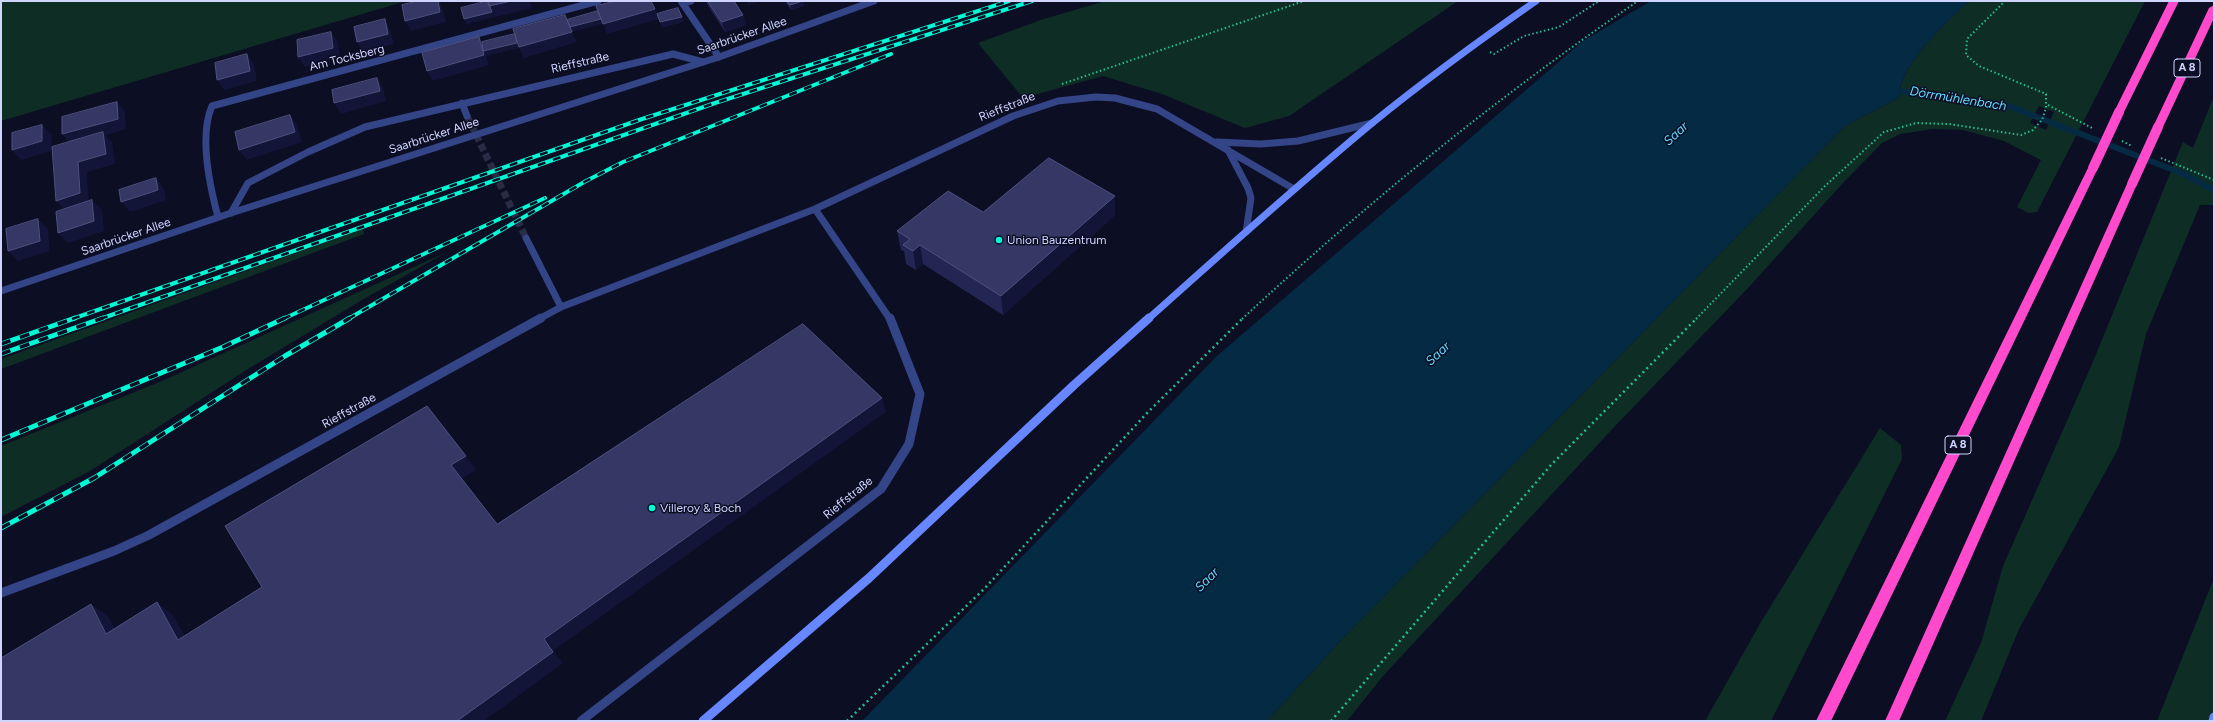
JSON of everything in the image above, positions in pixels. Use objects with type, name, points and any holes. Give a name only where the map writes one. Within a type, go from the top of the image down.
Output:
[{"type":"highway","name":"A 8","points":[[1823,721],[2174,1]]},
{"type":"highway","name":"A 8","points":[[1892,721],[2132,184],[2214,8]]},
{"type":"main road","points":[[703,721],[869,578],[1074,385],[1294,189],[1372,123],[1475,44],[1536,1]]},
{"type":"street","name":"Am Tocksberg","points":[[218,217],[209,183],[206,119],[212,106],[598,1]]},
{"type":"street","points":[[691,1],[682,2],[718,57]]},
{"type":"street","name":"Saarbrücker Allee","points":[[1,291],[218,217],[703,62],[874,1]]},
{"type":"street","name":"Rieffstraße","points":[[231,213],[248,183],[308,152],[365,127],[462,102],[673,54],[703,62]]},
{"type":"street","name":"Rieffstraße","points":[[1,593],[114,551],[149,535],[561,308],[815,209],[1013,116],[1058,101],[1096,96],[1115,98],[1157,109],[1294,189]]},
{"type":"street","points":[[462,102],[467,116]]},
{"type":"street","name":"Rieffstraße","points":[[1214,142],[1280,143],[1319,137],[1372,123]]},
{"type":"street","name":"Rieffstraße","points":[[1227,150],[1248,188],[1251,198],[1246,232]]},
{"type":"street","name":"Rieffstraße","points":[[581,721],[880,489],[909,444],[920,394],[891,320],[815,209]]},
{"type":"street","points":[[526,238],[561,308]]},
{"type":"path","points":[[1057,86],[1304,1]]},
{"type":"path","points":[[1475,44],[1494,54],[1524,36],[1559,27],[1598,1]]},
{"type":"path","points":[[847,721],[919,654],[1026,546],[1188,371],[1342,228],[1485,111],[1587,35],[1638,1]]},
{"type":"path","points":[[1331,721],[1551,466],[1725,290],[1825,186],[1884,132],[1916,123],[1949,124],[2021,135],[2032,133],[2038,127],[2048,106],[2046,94],[1979,66],[1966,55],[1967,39],[2005,1]]},
{"type":"green space","points":[[1,1],[406,1],[1,121]]},
{"type":"green space","points":[[1105,1],[1458,1],[1289,116],[1245,128],[1162,94],[1103,76],[1023,98],[978,43],[1041,20]]},
{"type":"green space","points":[[1969,1],[2145,1],[2037,212],[2029,213],[2017,207],[2041,160],[2004,141],[1963,130],[1933,129],[1900,134],[1882,143],[1842,184],[1748,288],[1617,424],[1383,676],[1347,721],[1267,721],[1343,638],[1845,126],[1900,97],[1902,85],[1907,72],[1915,58],[1937,32]],"holes":[[[2039,106],[2054,112],[2046,130],[2030,123]]]},
{"type":"green space","points":[[2214,96],[2214,205],[2200,205],[2146,334],[2119,447],[2019,629],[1981,721],[1945,721],[1981,643],[2003,566],[2092,364],[2183,142],[2193,148]]},
{"type":"green space","points":[[363,229],[364,234],[1,369],[1,359]]},
{"type":"green space","points":[[447,252],[362,300],[248,369],[90,471],[1,517],[1,446],[162,381]]},
{"type":"green space","points":[[1880,428],[1901,445],[1902,459],[1771,721],[1705,721],[1761,622]]},
{"type":"green space","points":[[2214,578],[2214,721],[2157,721]]},
{"type":"water","name":"Saar","points":[[1651,1],[1969,1],[1937,32],[1915,59],[1901,85],[1900,97],[1845,126],[1343,638],[1267,721],[862,721],[1217,356],[1583,41]]},
{"type":"building","points":[[418,1],[438,1],[440,12],[405,21],[402,5]]},
{"type":"building","points":[[488,1],[512,1],[489,6]]},
{"type":"building","points":[[488,1],[492,12],[464,19],[461,8]]},
{"type":"building","points":[[616,1],[651,1],[655,9],[603,24],[596,6]]},
{"type":"building","points":[[708,1],[734,1],[743,15],[722,22]]},
{"type":"building","points":[[787,1],[803,1],[790,5]]},
{"type":"building","points":[[678,8],[682,17],[660,22],[657,14]]},
{"type":"building","points":[[598,11],[601,19],[570,27],[567,20]]},
{"type":"building","points":[[565,15],[572,32],[519,47],[513,29]]},
{"type":"building","points":[[385,19],[388,34],[357,42],[354,27]]},
{"type":"building","points":[[331,32],[333,48],[298,57],[297,40]]},
{"type":"building","points":[[515,34],[517,43],[483,51],[482,42]]},
{"type":"building","points":[[479,37],[484,55],[427,71],[422,53]]},
{"type":"building","points":[[247,54],[250,71],[217,80],[215,63]]},
{"type":"building","points":[[377,78],[380,91],[334,103],[332,90]]},
{"type":"building","points":[[117,102],[118,119],[62,134],[62,117]]},
{"type":"building","points":[[290,115],[295,132],[239,150],[235,132]]},
{"type":"building","points":[[42,125],[42,141],[12,150],[12,133]]},
{"type":"building","points":[[103,132],[106,154],[78,162],[80,193],[56,201],[52,147]]},
{"type":"building","name":"Union Bauzentrum","points":[[1049,158],[1115,196],[1001,296],[920,245],[913,251],[903,245],[910,239],[897,231],[948,191],[983,212]]},
{"type":"building","points":[[156,178],[158,190],[121,202],[119,190]]},
{"type":"building","points":[[92,200],[94,221],[58,233],[56,212]]},
{"type":"building","points":[[38,219],[40,241],[8,251],[6,229]]},
{"type":"building","name":"Villeroy & Boch","points":[[803,324],[882,398],[544,639],[553,652],[457,721],[1,721],[1,658],[91,604],[106,634],[157,602],[178,640],[262,587],[225,526],[427,406],[466,456],[451,465],[497,524]]},
{"type":"waterway","name":"Dörrmühlenbach","points":[[1890,90],[2006,105],[2184,174],[2214,190]]},
{"type":"tunnel","points":[[467,116],[526,238]]},
{"type":"railway","points":[[72,319],[642,119],[1009,1]]},
{"type":"railway","points":[[100,319],[715,103],[1032,1]]},
{"type":"railway","points":[[348,319],[586,181],[623,162],[891,54]]},
{"type":"railway","points":[[283,319],[545,198]]},
{"type":"railway","points":[[1,344],[75,318]]},
{"type":"railway","points":[[1,354],[103,318]]},
{"type":"railway","points":[[1,440],[223,347],[285,318]]},
{"type":"railway","points":[[1,528],[94,478],[285,356],[350,318]]},
{"type":"place","name":"Union Bauzentrum","points":[[999,240]]},
{"type":"place","name":"Villeroy & Boch","points":[[652,508]]}]
